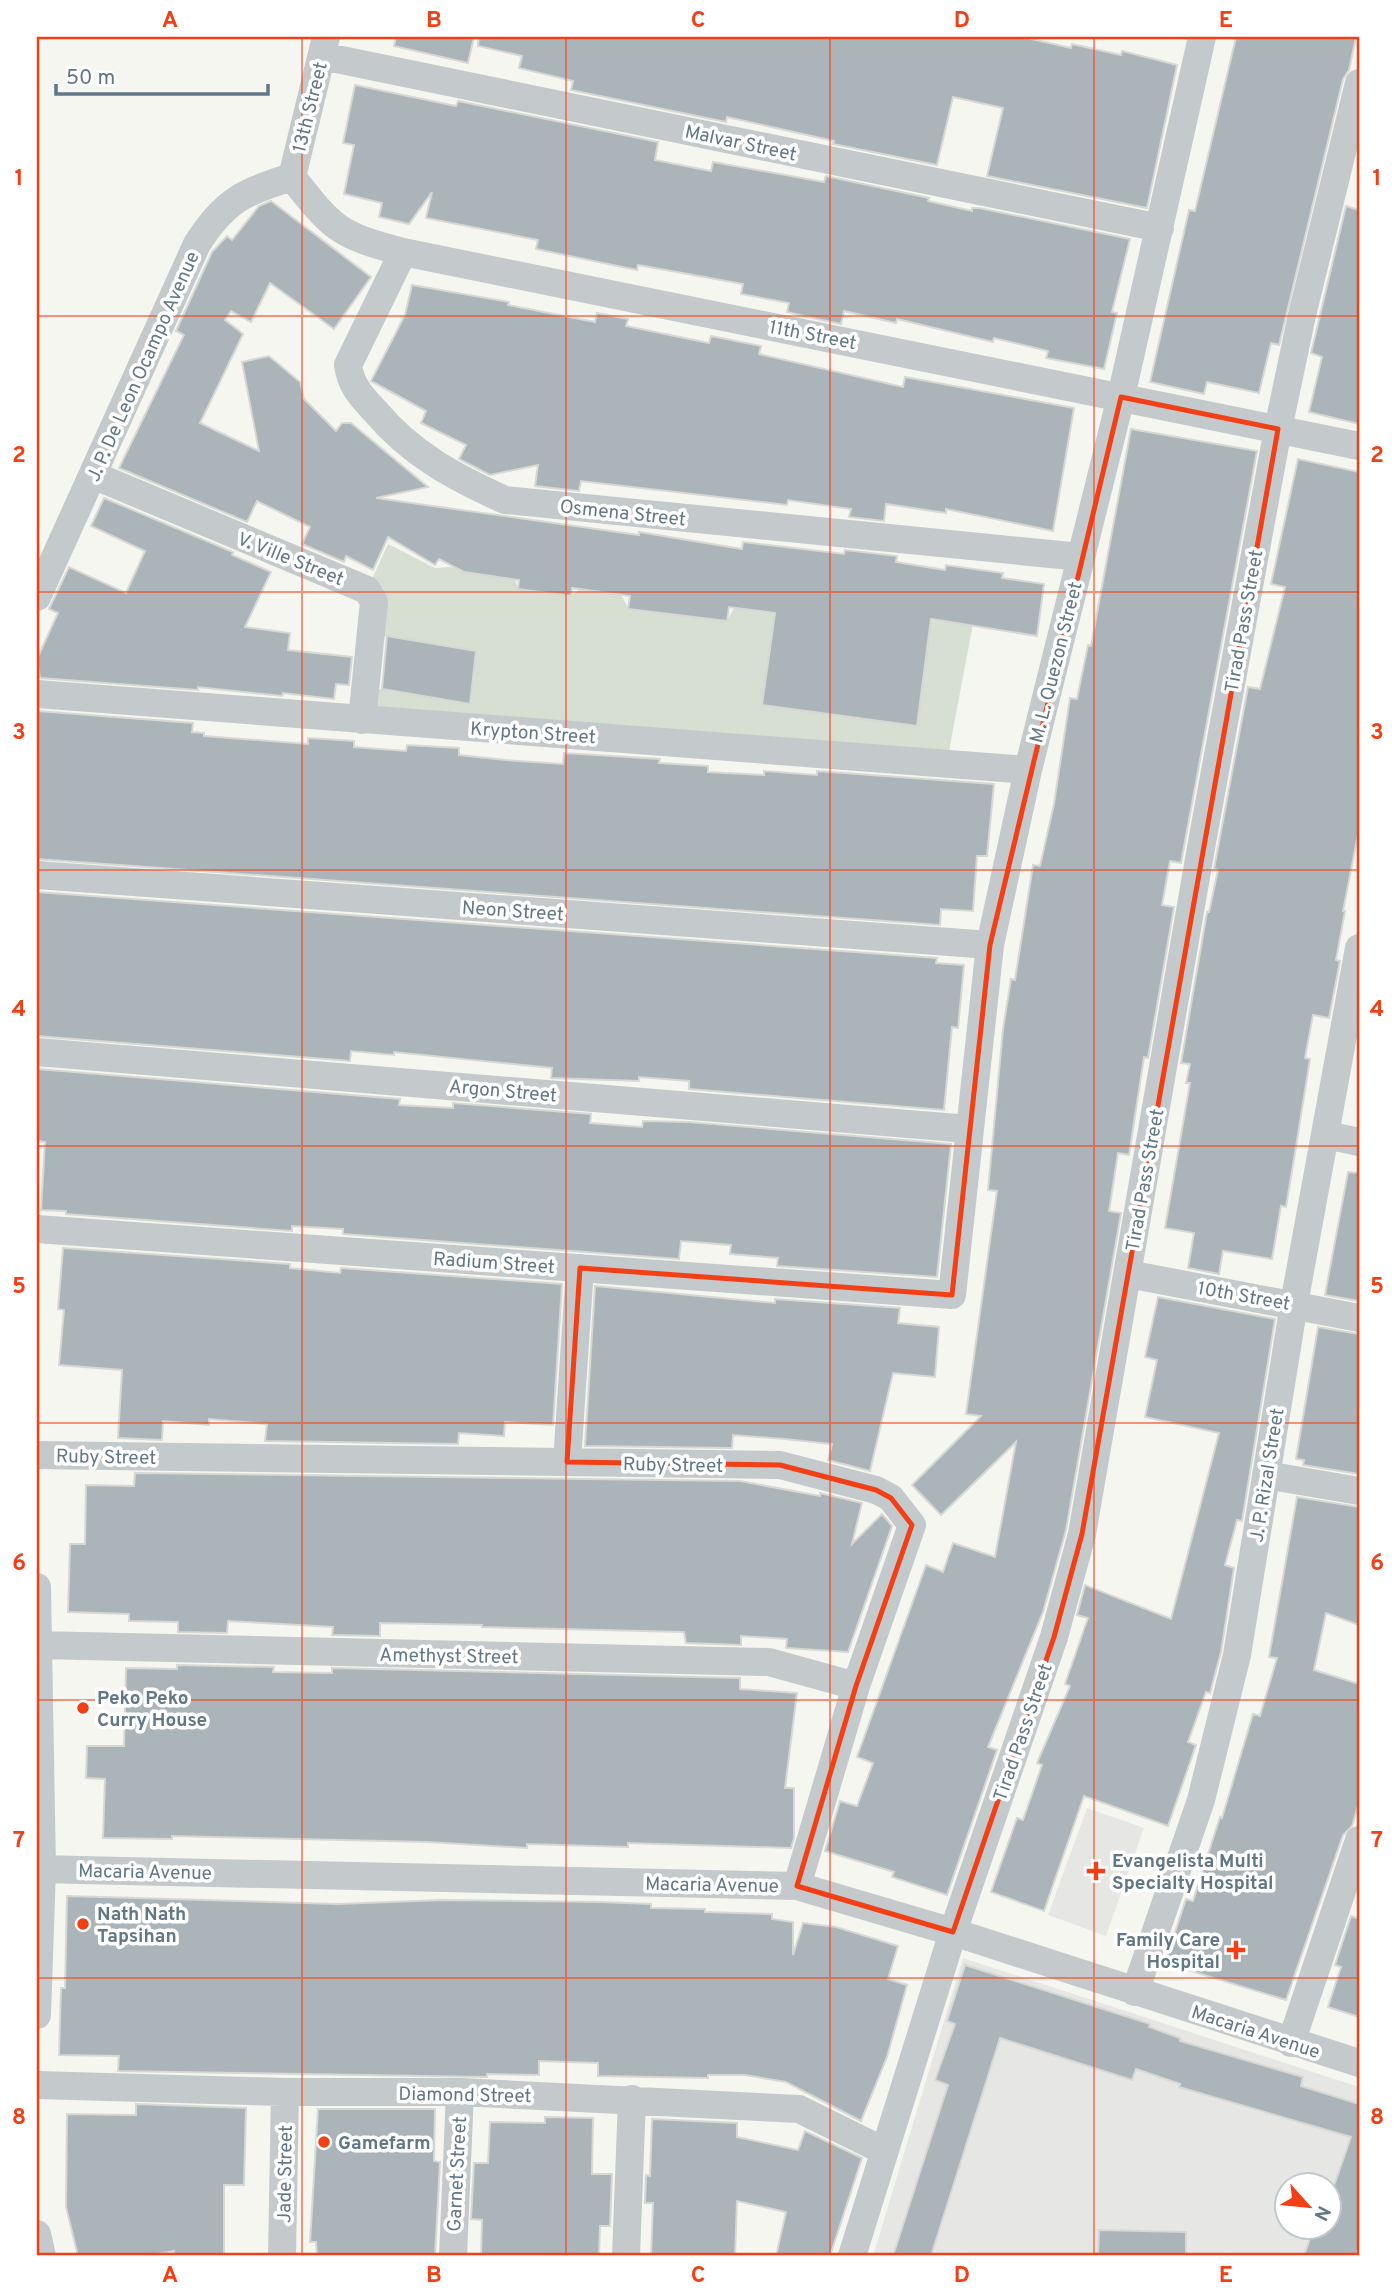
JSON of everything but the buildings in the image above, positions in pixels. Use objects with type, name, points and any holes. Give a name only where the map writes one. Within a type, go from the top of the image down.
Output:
[{"type":"street","name":"M. L. Quezon Street","points":[[952,1295],[990,945],[1028,770],[1121,397],[1202,37]]},
{"type":"street","name":"Malvar Street","points":[[324,46],[1160,228]]},
{"type":"street","name":"13th Street","points":[[292,177],[324,46]]},
{"type":"street","name":"Tirad Pass Street","points":[[852,2256],[953,1932],[1054,1637],[1082,1534],[1202,842],[1278,429],[1301,315],[1359,83]]},
{"type":"street","name":"11th Street","points":[[292,177],[325,220],[355,239],[1359,446]]},
{"type":"street","name":"J. P. De Leon Ocampo Avenue","points":[[37,597],[197,244],[211,222],[247,190],[292,177]]},
{"type":"street","name":"Osmena Street","points":[[403,251],[348,365],[351,383],[398,439],[448,474],[505,500],[1081,557]]},
{"type":"street","name":"V. Ville Street","points":[[93,475],[366,590],[374,602],[362,720]]},
{"type":"street","name":"Krypton Street","points":[[37,694],[1028,770]]},
{"type":"street","name":"Neon Street","points":[[37,875],[990,945]]},
{"type":"street","name":"J. P. Rizal Street","points":[[1135,1992],[1201,1800],[1237,1655],[1294,1304],[1358,965]]},
{"type":"street","name":"Argon Street","points":[[37,1052],[969,1129]]},
{"type":"street","points":[[1326,1135],[1359,1142]]},
{"type":"street","name":"Radium Street","points":[[37,1229],[952,1295]]},
{"type":"street","points":[[567,1462],[580,1268]]},
{"type":"street","name":"10th Street","points":[[1128,1274],[1359,1318]]},
{"type":"street","name":"Ruby Street","points":[[37,1455],[780,1465],[876,1490],[891,1498],[912,1525],[856,1686],[797,1886]]},
{"type":"street","points":[[1266,1475],[1359,1491]]},
{"type":"street","points":[[37,1587],[37,2015]]},
{"type":"street","name":"Amethyst Street","points":[[38,1645],[769,1662],[856,1686]]},
{"type":"street","points":[[1291,2043],[1359,1840]]},
{"type":"street","name":"Macaria Avenue","points":[[39,1869],[797,1886],[953,1932],[1359,2063]]},
{"type":"street","name":"Diamond Street","points":[[37,2085],[285,2092],[460,2092],[799,2109],[884,2151]]},
{"type":"street","name":"Jade Street","points":[[282,2256],[285,2092]]},
{"type":"street","name":"Garnet Street","points":[[453,2256],[460,2092]]},
{"type":"street","points":[[626,2256],[632,2099]]},
{"type":"street","points":[[37,2234],[42,2256]]},
{"type":"highlighted area","points":[[1121,397],[1278,429],[1082,1534],[1054,1637],[953,1932],[797,1886],[856,1686],[912,1525],[891,1498],[876,1490],[780,1465],[567,1462],[580,1268],[952,1295],[990,945]]},
{"type":"shaded area","points":[[388,544],[435,568],[450,567],[515,579],[518,589],[571,596],[580,589],[621,595],[629,609],[727,621],[734,608],[779,614],[794,610],[973,624],[949,751],[362,720],[368,688],[419,693],[471,705],[476,651],[382,636],[367,590]]},
{"type":"shaded area","name":"Evangelista Multi Specialty Hospital","points":[[1087,1808],[1144,1828],[1106,1936],[1048,1915]]},
{"type":"shaded area","points":[[963,1958],[1359,2087],[1359,2256],[873,2256]]},
{"type":"place","name":"Peko Peko Curry House","points":[[83,1708]]},
{"type":"place","name":"Evangelista Multi Specialty Hospital","points":[[1096,1871]]},
{"type":"place","name":"Nath Nath Tapsihan","points":[[83,1924]]},
{"type":"place","name":"Family Care Hospital","points":[[1236,1950]]},
{"type":"place","name":"Gamefarm","points":[[324,2142]]}]
